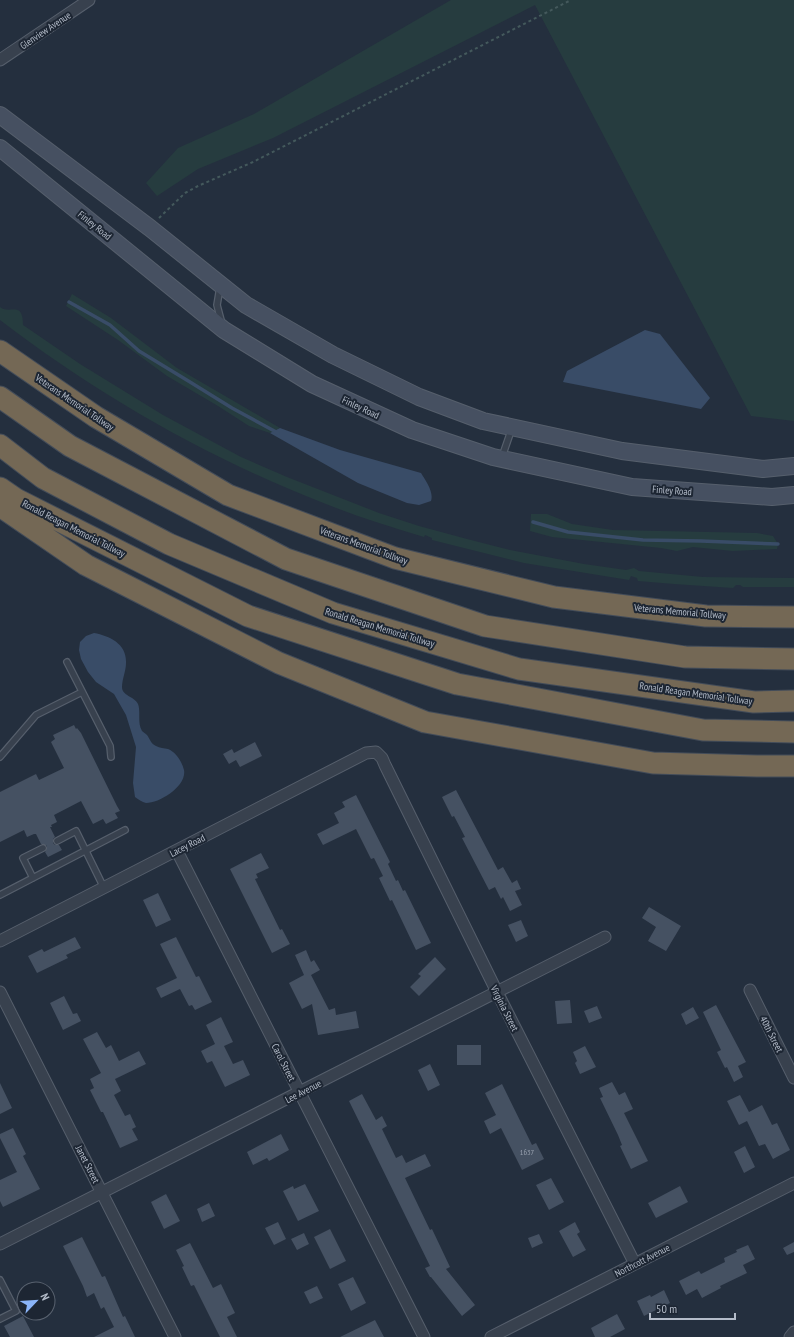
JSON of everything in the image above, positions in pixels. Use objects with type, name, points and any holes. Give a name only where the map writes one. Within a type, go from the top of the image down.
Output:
[{"type":"highway","name":"Veterans Memorial Tollway","points":[[0,351],[96,417],[228,495],[395,558],[554,597],[706,616],[794,617]]},
{"type":"highway","points":[[0,397],[70,446],[286,559],[485,626],[685,657],[794,659]]},
{"type":"highway","name":"Ronald Reagan Memorial Tollway","points":[[0,445],[43,478],[169,544],[333,613],[519,669],[754,702],[794,701]]},
{"type":"highway","name":"Ronald Reagan Memorial Tollway","points":[[0,488],[16,499],[248,616],[457,684],[703,730],[794,732]]},
{"type":"highway","points":[[0,506],[86,565],[279,663],[425,722],[653,762],[794,766]]},
{"type":"highway","points":[[706,616],[794,604]]},
{"type":"main road","points":[[0,114],[150,228],[246,305],[332,356],[419,397],[483,422],[622,451],[763,469],[794,466]]},
{"type":"main road","name":"Finley Road","points":[[0,148],[224,330],[312,384],[412,430],[501,459],[632,487],[772,497],[794,495]]},
{"type":"street","name":"Glenview Avenue","points":[[0,60],[89,0]]},
{"type":"street","name":"Lacey Road","points":[[0,941],[366,753],[376,752]]},
{"type":"street","name":"Virginia Street","points":[[376,752],[386,765],[497,992],[635,1264]]},
{"type":"street","name":"Carol Street","points":[[177,851],[424,1337]]},
{"type":"street","name":"Lee Avenue","points":[[0,1244],[605,937]]},
{"type":"street","name":"40th Street","points":[[750,990],[794,1078]]},
{"type":"street","name":"Janet Street","points":[[0,992],[175,1337]]},
{"type":"street","name":"Northcott Avenue","points":[[491,1337],[794,1183]]},
{"type":"street","points":[[790,1337],[794,1332]]},
{"type":"lane","points":[[221,285],[217,305],[224,330]]},
{"type":"lane","points":[[501,459],[512,428]]},
{"type":"lane","points":[[67,662],[110,746],[111,757]]},
{"type":"lane","points":[[0,757],[36,715],[82,692]]},
{"type":"lane","points":[[0,895],[125,830]]},
{"type":"lane","points":[[57,841],[76,832],[104,888]]},
{"type":"lane","points":[[33,878],[23,858],[43,848]]},
{"type":"lane","points":[[0,1280],[16,1311],[0,1319]]},
{"type":"path","points":[[150,228],[185,193],[253,162],[571,0]]},
{"type":"green space","points":[[451,0],[794,0],[794,421],[751,416],[535,5],[273,138],[198,169],[157,196],[146,183],[178,148],[254,114]]},
{"type":"green space","points":[[72,294],[111,318],[177,368],[280,428],[270,433],[249,426],[167,376],[118,340],[66,306]]},
{"type":"green space","points":[[0,307],[8,310],[18,310],[21,313],[23,325],[80,364],[163,415],[241,457],[287,477],[379,513],[419,526],[510,550],[584,564],[626,570],[634,568],[639,571],[703,577],[794,578],[794,587],[743,587],[736,585],[733,588],[638,581],[637,578],[631,576],[629,580],[524,563],[432,540],[432,538],[425,535],[424,537],[350,513],[240,467],[157,424],[116,400],[38,348],[0,320]]},
{"type":"green space","points":[[531,514],[547,514],[572,524],[613,530],[757,533],[773,536],[778,544],[777,549],[733,551],[693,547],[677,551],[661,548],[552,537],[530,531]]},
{"type":"water","points":[[645,330],[660,334],[710,398],[701,409],[563,382],[567,371]]},
{"type":"water","points":[[280,428],[340,450],[421,473],[430,490],[432,498],[431,501],[419,505],[407,503],[358,483],[270,433]]},
{"type":"water","points":[[94,633],[106,636],[121,646],[126,656],[122,687],[124,692],[138,704],[142,731],[154,745],[174,752],[183,767],[184,776],[181,782],[165,797],[158,800],[146,803],[135,797],[133,783],[136,747],[126,715],[114,694],[96,682],[88,672],[81,659],[79,650],[80,642],[86,636]]},
{"type":"building","points":[[74,725],[81,733],[120,811],[115,813],[118,818],[106,824],[103,819],[93,824],[81,801],[54,815],[57,822],[50,827],[55,837],[53,839],[53,843],[55,845],[59,845],[62,850],[48,857],[45,852],[47,846],[41,844],[36,834],[27,837],[24,830],[0,842],[0,792],[36,774],[39,780],[64,768],[51,742],[55,739],[53,735]]},
{"type":"building","points":[[255,742],[262,756],[240,767],[236,760],[229,764],[223,754],[232,749],[234,753]]},
{"type":"building","points":[[456,790],[498,870],[503,867],[512,883],[517,880],[521,889],[515,891],[522,905],[510,911],[503,897],[501,899],[495,887],[489,890],[462,838],[465,837],[454,816],[452,817],[442,797]]},
{"type":"building","points":[[356,795],[390,862],[388,864],[396,881],[398,880],[403,891],[405,890],[431,943],[416,950],[392,900],[390,901],[379,878],[383,876],[374,858],[371,859],[356,829],[323,845],[317,834],[339,823],[334,813],[345,807],[342,802]]},
{"type":"building","points":[[261,853],[269,868],[256,874],[258,878],[255,879],[280,930],[282,929],[290,944],[272,953],[230,869]]},
{"type":"building","points":[[158,893],[171,920],[156,927],[143,900]]},
{"type":"building","points":[[649,907],[681,926],[666,951],[648,941],[656,927],[642,918]]},
{"type":"building","points":[[521,920],[528,936],[516,942],[508,925]]},
{"type":"building","points":[[75,937],[81,948],[66,955],[68,958],[37,973],[28,956],[42,949],[44,952]]},
{"type":"building","points":[[176,937],[196,977],[199,976],[212,1002],[195,1010],[192,1005],[189,1006],[180,989],[161,998],[156,988],[177,978],[160,944]]},
{"type":"building","points":[[306,950],[311,962],[314,960],[320,970],[311,975],[329,1010],[335,1008],[336,1015],[356,1011],[359,1028],[318,1035],[312,1004],[302,1009],[289,983],[304,975],[295,955]]},
{"type":"building","points":[[435,957],[446,969],[419,996],[410,987],[421,976],[418,974]]},
{"type":"building","points":[[64,996],[73,1014],[77,1013],[81,1021],[63,1030],[50,1003]]},
{"type":"building","points":[[570,1000],[572,1023],[557,1024],[555,1001]]},
{"type":"building","points":[[716,1005],[746,1062],[738,1066],[743,1077],[734,1082],[727,1067],[725,1068],[717,1052],[721,1050],[703,1012]]},
{"type":"building","points":[[597,1006],[602,1018],[589,1023],[584,1011]]},
{"type":"building","points":[[693,1007],[699,1018],[686,1025],[681,1014]]},
{"type":"building","points":[[221,1017],[233,1042],[224,1046],[233,1064],[243,1060],[250,1075],[225,1087],[212,1061],[207,1063],[201,1051],[215,1044],[206,1025]]},
{"type":"building","points":[[97,1032],[106,1048],[111,1045],[119,1061],[139,1051],[146,1064],[115,1079],[121,1091],[114,1095],[125,1116],[130,1114],[136,1127],[132,1129],[138,1140],[120,1148],[103,1112],[101,1112],[90,1090],[94,1088],[90,1079],[101,1073],[83,1039]]},
{"type":"building","points":[[457,1045],[481,1045],[481,1065],[457,1065]]},
{"type":"building","points":[[585,1046],[596,1067],[580,1074],[575,1063],[577,1061],[573,1052]]},
{"type":"building","points":[[430,1064],[440,1085],[428,1091],[418,1070]]},
{"type":"building","points":[[612,1082],[619,1095],[625,1092],[633,1109],[624,1113],[648,1161],[631,1169],[620,1146],[622,1145],[618,1135],[600,1098],[603,1097],[599,1088]]},
{"type":"building","points":[[0,1083],[12,1108],[0,1114]]},
{"type":"building","points":[[502,1084],[532,1145],[536,1143],[544,1159],[522,1170],[501,1128],[490,1134],[484,1121],[496,1115],[485,1093]]},
{"type":"building","points":[[362,1094],[376,1120],[382,1116],[387,1126],[382,1129],[396,1158],[402,1155],[406,1163],[425,1154],[431,1166],[405,1178],[450,1267],[446,1269],[475,1305],[462,1316],[430,1277],[425,1268],[430,1266],[349,1101]]},
{"type":"building","points":[[740,1095],[749,1112],[762,1105],[772,1125],[777,1123],[790,1150],[773,1159],[765,1144],[759,1146],[747,1121],[739,1125],[727,1101]]},
{"type":"building","points":[[13,1128],[26,1154],[23,1156],[40,1189],[3,1207],[0,1201],[0,1180],[17,1172],[0,1138],[0,1134]]},
{"type":"building","points":[[281,1134],[289,1150],[269,1161],[267,1158],[253,1165],[247,1152]]},
{"type":"building","points":[[745,1146],[755,1167],[744,1173],[734,1152]]},
{"type":"building","points":[[551,1178],[564,1202],[549,1210],[536,1185]]},
{"type":"building","points":[[305,1184],[319,1211],[298,1221],[283,1191],[293,1186],[294,1189]]},
{"type":"building","points":[[680,1186],[688,1202],[656,1218],[648,1203]]},
{"type":"building","points":[[166,1194],[180,1221],[164,1229],[151,1202]]},
{"type":"building","points":[[209,1203],[215,1216],[202,1222],[197,1209]]},
{"type":"building","points":[[278,1222],[286,1239],[274,1245],[265,1228]]},
{"type":"building","points":[[575,1222],[580,1232],[577,1234],[586,1250],[573,1257],[559,1231]]},
{"type":"building","points":[[330,1229],[346,1261],[330,1269],[314,1237]]},
{"type":"building","points":[[304,1233],[309,1244],[297,1250],[291,1239]]},
{"type":"building","points":[[539,1234],[543,1243],[532,1248],[528,1238]]},
{"type":"building","points":[[82,1237],[102,1277],[105,1276],[123,1317],[125,1316],[135,1337],[94,1337],[114,1327],[104,1307],[101,1309],[94,1293],[87,1297],[63,1246]]},
{"type":"building","points":[[794,1242],[794,1252],[787,1255],[783,1248]]},
{"type":"building","points":[[190,1243],[213,1288],[221,1284],[235,1313],[227,1317],[237,1337],[220,1337],[194,1285],[191,1286],[182,1267],[184,1266],[176,1250]]},
{"type":"building","points":[[748,1245],[755,1259],[743,1265],[747,1273],[720,1286],[721,1288],[702,1298],[697,1289],[686,1295],[679,1281],[699,1271],[701,1274],[725,1262],[724,1258],[737,1252],[736,1250]]},
{"type":"building","points":[[353,1277],[366,1303],[351,1311],[338,1284]]},
{"type":"building","points":[[317,1286],[323,1298],[310,1304],[304,1292]]},
{"type":"building","points":[[664,1290],[670,1303],[644,1316],[637,1301],[650,1295],[651,1297]]},
{"type":"building","points":[[617,1314],[625,1329],[610,1337],[595,1337],[591,1328]]},
{"type":"building","points":[[16,1320],[16,1321],[26,1321],[34,1337],[10,1337],[4,1326]]},
{"type":"building","points":[[375,1320],[384,1337],[340,1337]]},
{"type":"waterway","points":[[69,302],[110,325],[139,351],[232,408],[278,433]]},
{"type":"waterway","points":[[533,522],[568,532],[643,540],[778,544]]}]
